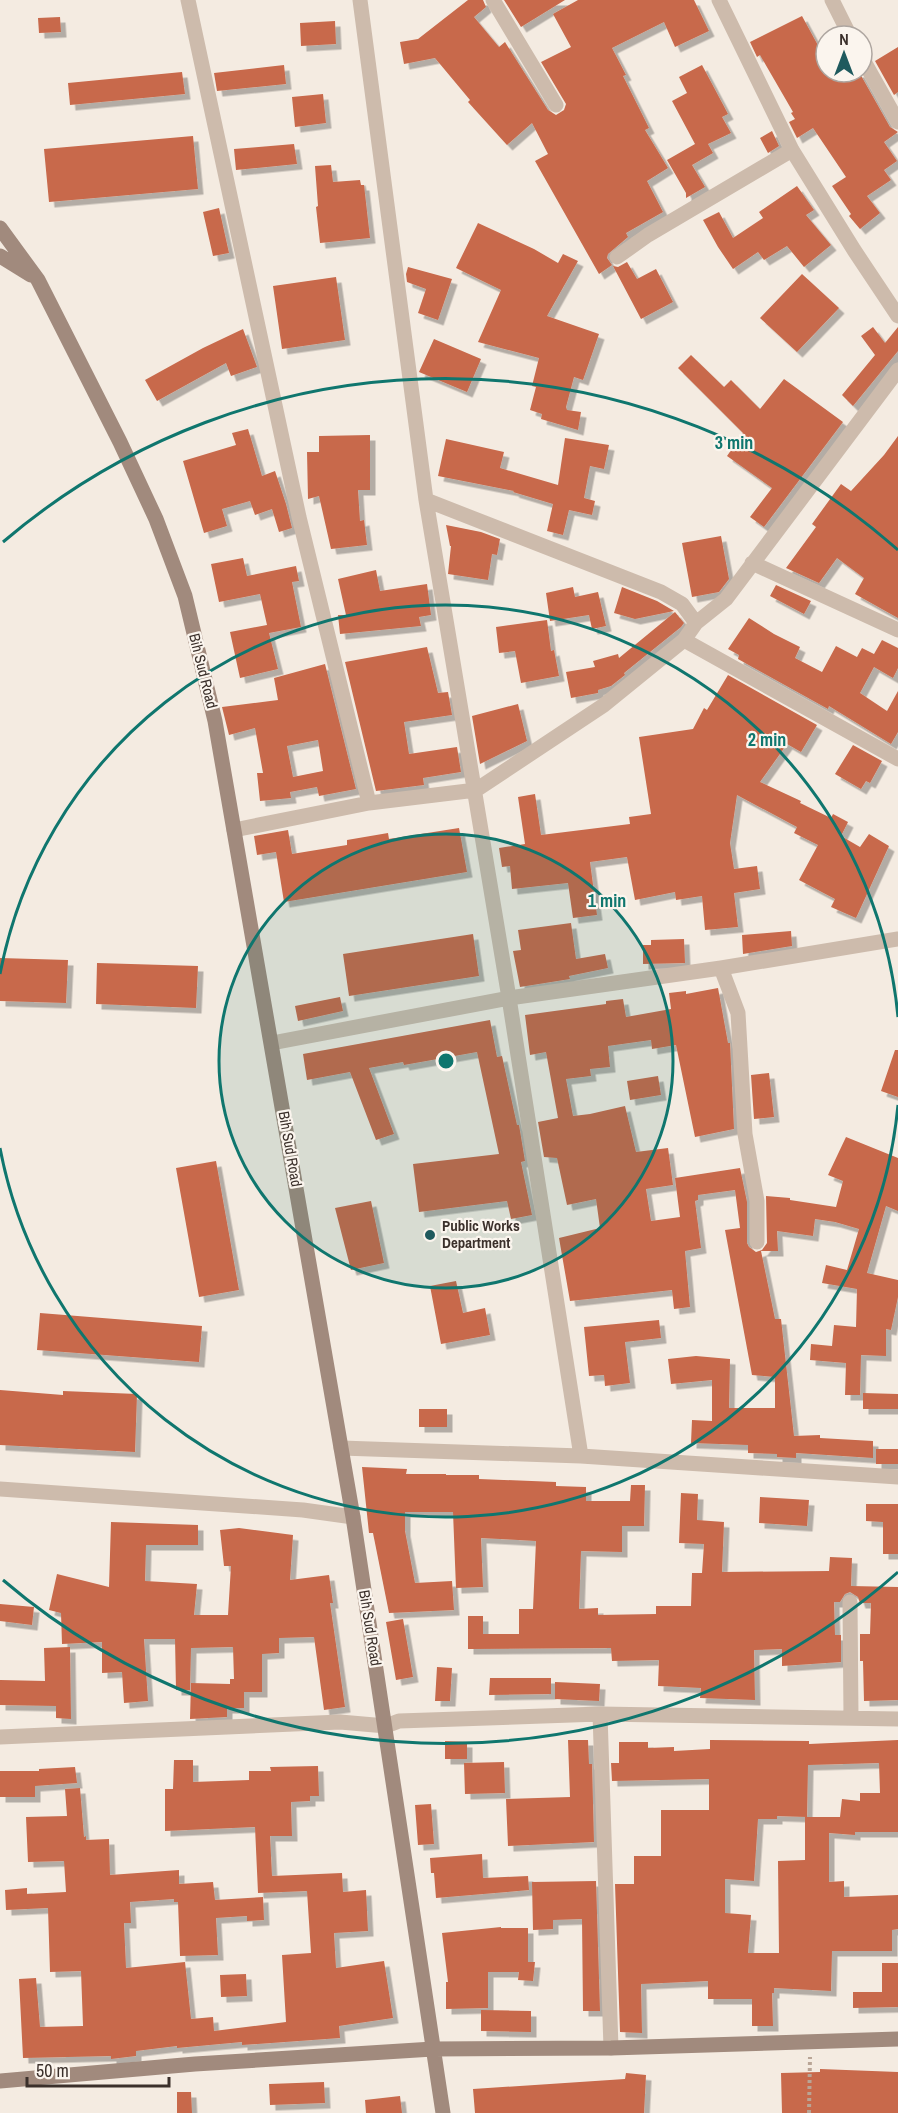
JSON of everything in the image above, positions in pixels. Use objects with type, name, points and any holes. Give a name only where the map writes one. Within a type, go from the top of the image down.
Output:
[{"type":"main road","name":"Bih Sud Road","points":[[0,228],[38,280],[120,442],[156,519],[185,596],[215,721],[353,1517],[443,2113]]},
{"type":"main road","points":[[0,256],[38,280]]},
{"type":"main road","points":[[0,2081],[195,2064],[433,2049],[611,2048],[898,2039]]},
{"type":"street","points":[[188,0],[299,518],[369,803]]},
{"type":"street","points":[[360,0],[426,500],[510,998],[581,1456]]},
{"type":"street","points":[[493,0],[556,105]]},
{"type":"street","points":[[719,0],[792,150],[898,316]]},
{"type":"street","points":[[832,0],[844,24]]},
{"type":"street","points":[[874,79],[898,122]]},
{"type":"street","points":[[617,257],[648,235],[792,150]]},
{"type":"street","points":[[234,830],[369,803],[476,790],[604,705],[684,640],[696,623],[726,599],[898,370]]},
{"type":"street","points":[[426,500],[661,592],[682,604],[696,623]]},
{"type":"street","points":[[752,564],[898,630]]},
{"type":"street","points":[[684,640],[898,759]]},
{"type":"street","points":[[272,1043],[510,998],[721,968],[898,939]]},
{"type":"street","points":[[721,968],[738,1013],[745,1134],[758,1201],[757,1242]]},
{"type":"street","points":[[341,1448],[581,1456],[898,1477]]},
{"type":"street","points":[[0,1490],[303,1510],[353,1517]]},
{"type":"street","points":[[850,1602],[851,1717]]},
{"type":"street","points":[[600,1714],[611,2048]]},
{"type":"street","points":[[0,1737],[340,1722],[386,1726],[399,1720],[600,1714],[898,1719]]},
{"type":"path","points":[[809,2113],[811,2043]]},
{"type":"building","points":[[468,0],[483,0],[486,7],[474,17],[499,47],[505,42],[548,110],[556,115],[564,110],[566,104],[541,62],[571,47],[553,14],[578,0],[694,0],[709,31],[675,47],[664,22],[612,48],[649,128],[645,130],[668,168],[647,181],[663,212],[626,233],[628,237],[608,254],[607,258],[612,265],[599,274],[535,161],[548,154],[532,123],[507,145],[468,102],[470,100],[435,58],[404,64],[400,42],[418,39]]},
{"type":"building","points":[[504,0],[565,0],[521,27]]},
{"type":"building","points":[[802,16],[814,38],[814,84],[866,84],[890,127],[898,132],[884,142],[897,161],[884,170],[891,180],[867,196],[880,213],[860,229],[849,216],[851,214],[832,186],[846,177],[813,128],[797,138],[789,122],[795,119],[791,113],[793,112],[760,55],[757,57],[750,42]]},
{"type":"building","points":[[60,17],[61,32],[39,33],[38,18]]},
{"type":"building","points":[[335,21],[336,44],[301,46],[300,23]]},
{"type":"building","points":[[898,47],[898,92],[894,95],[875,61]]},
{"type":"building","points":[[284,65],[286,84],[217,91],[214,73]]},
{"type":"building","points":[[702,65],[728,114],[722,117],[731,133],[708,144],[713,153],[692,165],[705,187],[686,198],[686,193],[667,160],[695,144],[672,101],[687,93],[679,77]]},
{"type":"building","points":[[182,72],[185,94],[70,105],[68,83]]},
{"type":"building","points":[[323,94],[326,123],[295,127],[292,97]]},
{"type":"building","points":[[772,131],[779,146],[768,153],[760,138]]},
{"type":"building","points":[[193,136],[198,189],[49,202],[44,149]]},
{"type":"building","points":[[294,144],[297,164],[236,170],[234,149]]},
{"type":"building","points":[[331,165],[333,182],[360,180],[361,185],[364,185],[370,238],[320,243],[315,166]]},
{"type":"building","points":[[797,186],[814,210],[806,215],[831,245],[804,267],[787,246],[764,260],[758,252],[733,269],[703,220],[719,212],[733,238],[763,218],[759,212]]},
{"type":"building","points":[[219,208],[229,253],[213,256],[203,212]]},
{"type":"building","points":[[478,223],[558,263],[563,254],[578,261],[547,316],[599,334],[583,380],[574,377],[566,407],[567,410],[581,412],[578,430],[541,419],[542,414],[530,410],[536,387],[532,386],[539,358],[478,342],[501,290],[456,268]]},
{"type":"building","points":[[627,262],[637,279],[656,269],[673,302],[641,319],[613,266],[618,267]]},
{"type":"building","points":[[408,267],[452,279],[438,320],[418,313],[426,289],[407,282]]},
{"type":"building","points":[[802,274],[839,308],[797,352],[760,318]]},
{"type":"building","points":[[336,277],[345,340],[282,349],[273,286]]},
{"type":"building","points":[[873,327],[885,343],[898,327],[898,351],[853,406],[842,395],[875,355],[861,336]]},
{"type":"building","points":[[243,329],[257,367],[231,376],[226,363],[157,401],[145,380]]},
{"type":"building","points":[[434,339],[481,359],[467,392],[419,372]]},
{"type":"building","points":[[691,355],[724,387],[731,380],[760,409],[784,379],[843,422],[764,527],[750,517],[772,488],[727,456],[743,433],[678,368]]},
{"type":"building","points":[[248,429],[262,476],[275,471],[292,528],[279,532],[272,509],[255,515],[250,501],[222,509],[227,526],[204,533],[183,461],[236,445],[232,433]]},
{"type":"building","points":[[370,435],[370,490],[358,490],[360,521],[364,520],[367,545],[331,549],[319,496],[308,499],[307,452],[319,452],[319,436]]},
{"type":"building","points":[[898,436],[898,618],[855,594],[864,578],[837,558],[819,583],[786,568],[816,527],[812,524],[841,484],[851,491]]},
{"type":"building","points":[[565,438],[609,445],[604,469],[590,466],[584,498],[595,501],[592,515],[569,510],[563,535],[547,531],[553,504],[514,491],[438,476],[446,439],[504,452],[500,468],[558,485]]},
{"type":"building","points":[[446,525],[481,532],[500,539],[497,555],[492,554],[488,580],[448,574],[451,546]]},
{"type":"building","points":[[721,536],[729,579],[719,592],[692,597],[682,543]]},
{"type":"building","points":[[243,558],[247,576],[296,566],[299,581],[292,582],[301,627],[269,633],[278,669],[240,678],[230,632],[267,625],[260,594],[219,602],[211,564]]},
{"type":"building","points":[[376,570],[380,591],[427,584],[431,615],[419,617],[421,626],[340,634],[338,615],[346,615],[338,579]]},
{"type":"building","points":[[776,585],[811,601],[804,614],[770,596]]},
{"type":"building","points":[[573,587],[575,597],[598,592],[606,626],[592,629],[589,615],[550,621],[546,593]]},
{"type":"building","points":[[622,587],[657,601],[674,611],[635,619],[614,613]]},
{"type":"building","points":[[675,612],[684,623],[681,627],[624,673],[625,675],[611,686],[598,690],[598,693],[571,698],[566,672],[595,667],[593,661],[618,654],[619,658]]},
{"type":"building","points":[[749,618],[800,647],[795,658],[822,672],[836,646],[857,657],[862,648],[874,654],[882,640],[898,648],[898,668],[893,678],[874,667],[860,693],[887,711],[898,691],[898,732],[891,744],[829,706],[828,709],[738,659],[739,655],[728,649]]},
{"type":"building","points":[[547,620],[551,651],[554,650],[559,676],[521,683],[515,651],[499,653],[496,627]]},
{"type":"building","points":[[427,647],[438,693],[448,692],[452,715],[404,722],[409,754],[457,747],[461,772],[423,778],[424,785],[376,791],[345,662]]},
{"type":"building","points":[[325,664],[356,789],[319,796],[317,787],[290,792],[291,798],[260,801],[257,773],[263,773],[255,728],[229,735],[222,707],[278,700],[274,678]],"holes":[[[318,740],[323,771],[293,777],[287,746]]]},
{"type":"building","points":[[728,675],[817,725],[801,752],[787,744],[760,782],[831,818],[833,814],[848,822],[841,836],[860,847],[869,834],[889,846],[856,918],[831,907],[835,899],[799,880],[818,845],[794,833],[797,827],[737,795],[730,843],[734,869],[757,866],[760,889],[734,893],[738,927],[705,930],[702,896],[676,900],[675,892],[635,900],[627,857],[590,862],[597,915],[573,918],[568,883],[512,889],[510,866],[502,867],[499,848],[525,844],[518,797],[535,794],[541,835],[630,824],[629,817],[651,814],[639,737],[693,729],[704,708],[707,710]]},
{"type":"building","points":[[518,704],[527,741],[480,764],[472,716]]},
{"type":"building","points":[[853,745],[882,761],[870,783],[866,781],[861,789],[835,774]]},
{"type":"building","points":[[459,828],[467,872],[284,902],[276,852],[257,855],[254,836],[288,830],[292,854],[347,845],[347,840],[388,833],[389,839]]},
{"type":"building","points":[[571,923],[576,959],[605,954],[608,968],[569,976],[570,979],[520,987],[513,951],[521,950],[518,930]]},
{"type":"building","points":[[791,931],[792,946],[743,954],[742,935]]},
{"type":"building","points":[[473,934],[479,976],[349,996],[343,954]]},
{"type":"building","points":[[684,939],[685,963],[643,964],[643,945],[651,945],[651,940]]},
{"type":"building","points":[[0,958],[68,960],[66,1003],[0,1001]]},
{"type":"building","points":[[97,963],[198,966],[196,1008],[96,1004]]},
{"type":"building","points":[[718,988],[728,1043],[730,1043],[734,1129],[695,1137],[676,1045],[652,1049],[651,1040],[608,1046],[610,1067],[590,1069],[591,1076],[566,1079],[573,1116],[625,1106],[636,1152],[668,1148],[673,1185],[646,1189],[651,1221],[680,1217],[675,1178],[740,1168],[747,1202],[747,1243],[756,1252],[762,1250],[767,1243],[766,1196],[836,1207],[843,1181],[828,1175],[846,1137],[898,1158],[898,1211],[886,1206],[867,1273],[898,1280],[898,1297],[891,1330],[886,1329],[886,1356],[861,1355],[860,1395],[845,1395],[846,1363],[810,1360],[811,1344],[832,1346],[834,1325],[856,1327],[857,1289],[822,1283],[826,1265],[847,1270],[859,1229],[815,1219],[813,1236],[777,1231],[778,1251],[761,1251],[775,1319],[781,1319],[794,1436],[820,1435],[820,1438],[873,1441],[873,1458],[796,1453],[796,1458],[777,1457],[777,1454],[748,1453],[748,1445],[691,1443],[692,1420],[712,1421],[712,1380],[671,1384],[668,1359],[696,1356],[730,1359],[729,1408],[775,1408],[775,1377],[752,1375],[725,1230],[740,1228],[735,1190],[698,1195],[698,1200],[695,1201],[701,1248],[685,1251],[690,1307],[674,1309],[672,1290],[570,1301],[559,1238],[600,1228],[596,1199],[567,1205],[557,1158],[544,1157],[538,1122],[558,1118],[546,1052],[530,1055],[525,1015],[606,1004],[606,1001],[623,999],[626,1017],[671,1009],[669,993],[686,991],[686,994]]},
{"type":"building","points":[[340,997],[343,1011],[298,1021],[295,1006]]},
{"type":"building","points":[[490,1020],[497,1057],[502,1056],[517,1125],[519,1125],[525,1161],[521,1162],[532,1215],[511,1219],[507,1201],[419,1212],[413,1164],[499,1154],[477,1052],[404,1065],[403,1062],[369,1068],[394,1134],[376,1140],[350,1072],[307,1080],[303,1054]]},
{"type":"building","points":[[895,1050],[898,1050],[898,1097],[881,1091]]},
{"type":"building","points":[[769,1073],[774,1117],[754,1119],[751,1075]]},
{"type":"building","points":[[658,1076],[661,1095],[630,1100],[627,1081]]},
{"type":"building","points":[[216,1161],[239,1290],[199,1297],[176,1168]]},
{"type":"building","points":[[371,1201],[384,1263],[351,1270],[335,1208]]},
{"type":"building","points":[[456,1281],[463,1313],[485,1308],[490,1335],[441,1344],[430,1286]]},
{"type":"building","points":[[40,1313],[202,1326],[199,1362],[37,1350]]},
{"type":"building","points":[[659,1320],[661,1338],[625,1342],[630,1383],[605,1386],[604,1375],[589,1376],[584,1327]]},
{"type":"building","points":[[0,1390],[63,1395],[63,1391],[137,1394],[135,1452],[0,1445]]},
{"type":"building","points":[[863,1393],[898,1394],[898,1409],[863,1409]]},
{"type":"building","points":[[419,1409],[447,1409],[447,1427],[419,1427]]},
{"type":"building","points":[[876,1449],[898,1449],[898,1464],[876,1464]]},
{"type":"building","points":[[362,1467],[407,1469],[406,1474],[479,1475],[479,1479],[556,1482],[556,1486],[586,1487],[586,1501],[630,1501],[631,1485],[645,1485],[644,1526],[622,1526],[622,1552],[581,1551],[579,1609],[598,1608],[598,1615],[656,1614],[656,1606],[691,1606],[692,1573],[702,1573],[704,1544],[679,1543],[681,1493],[698,1494],[697,1520],[724,1522],[722,1572],[829,1571],[830,1557],[852,1558],[851,1586],[898,1587],[898,1700],[864,1701],[860,1634],[870,1634],[871,1603],[860,1603],[858,1597],[850,1592],[845,1594],[840,1602],[834,1602],[835,1635],[841,1635],[841,1662],[782,1666],[782,1649],[754,1650],[755,1700],[700,1698],[701,1688],[658,1686],[659,1660],[612,1661],[611,1648],[468,1649],[468,1616],[483,1616],[483,1634],[519,1634],[519,1609],[533,1609],[536,1541],[481,1538],[483,1587],[456,1588],[453,1512],[405,1512],[405,1531],[415,1583],[452,1581],[454,1610],[389,1613],[373,1533],[369,1533]]},
{"type":"building","points":[[760,1497],[809,1500],[807,1526],[759,1523]]},
{"type":"building","points":[[866,1504],[898,1504],[898,1554],[883,1554],[883,1522],[866,1521]]},
{"type":"building","points":[[111,1522],[198,1525],[198,1545],[146,1545],[145,1581],[197,1584],[194,1615],[228,1615],[231,1566],[224,1566],[220,1530],[239,1528],[293,1535],[290,1580],[329,1575],[333,1603],[330,1603],[345,1707],[324,1710],[314,1637],[279,1638],[279,1653],[262,1654],[262,1692],[244,1692],[244,1708],[227,1708],[227,1717],[190,1719],[191,1683],[230,1684],[230,1679],[234,1679],[233,1647],[191,1648],[190,1690],[176,1690],[175,1639],[144,1639],[148,1701],[124,1703],[122,1672],[102,1673],[102,1642],[62,1644],[61,1613],[49,1610],[57,1574],[109,1587]]},
{"type":"building","points":[[0,1604],[34,1607],[32,1625],[0,1621]]},
{"type":"building","points":[[403,1619],[413,1677],[396,1680],[386,1622]]},
{"type":"building","points":[[70,1647],[71,1719],[56,1718],[56,1706],[0,1705],[0,1680],[45,1681],[44,1648]]},
{"type":"building","points":[[437,1667],[452,1668],[450,1701],[435,1701]]},
{"type":"building","points":[[490,1678],[551,1678],[551,1694],[489,1695]]},
{"type":"building","points":[[555,1682],[600,1684],[599,1701],[555,1699]]},
{"type":"building","points":[[568,1740],[588,1740],[589,1764],[592,1764],[594,1842],[508,1846],[506,1799],[570,1797]]},
{"type":"building","points":[[710,1740],[809,1741],[809,1744],[898,1740],[898,1832],[855,1832],[855,1835],[829,1833],[829,1882],[844,1881],[844,1897],[898,1895],[898,1929],[892,1930],[892,1951],[832,1951],[831,1991],[774,1988],[774,1993],[772,1993],[773,2026],[752,2026],[752,1999],[708,1999],[708,1981],[641,1984],[642,2033],[620,2032],[615,1884],[634,1884],[634,1856],[661,1856],[661,1810],[709,1810],[709,1779],[612,1781],[611,1763],[619,1763],[619,1742],[648,1742],[648,1748],[674,1747],[674,1751],[710,1749]],"holes":[[[879,1763],[880,1793],[860,1793],[860,1801],[842,1799],[840,1817],[807,1817],[808,1765]],[[777,1816],[807,1817],[805,1817],[805,1860],[778,1861],[779,1953],[748,1953],[751,1915],[725,1913],[725,1879],[754,1881],[758,1819],[777,1819]]]},
{"type":"building","points":[[445,1741],[467,1742],[467,1759],[445,1759]]},
{"type":"building","points":[[174,1760],[193,1760],[193,1782],[249,1780],[249,1771],[271,1771],[270,1767],[318,1766],[319,1796],[310,1796],[310,1801],[291,1802],[292,1836],[270,1836],[272,1876],[342,1873],[343,1892],[366,1890],[368,1931],[334,1933],[336,1968],[384,1961],[393,2018],[339,2026],[340,2038],[242,2045],[242,2042],[177,2048],[177,2046],[136,2051],[136,2056],[111,2059],[111,2056],[23,2058],[19,1979],[36,1978],[40,2027],[83,2026],[81,1971],[50,1972],[48,1908],[6,1910],[5,1890],[27,1888],[27,1894],[66,1892],[64,1861],[28,1862],[26,1817],[67,1816],[65,1789],[80,1788],[86,1840],[109,1839],[110,1875],[179,1870],[179,1884],[213,1882],[215,1900],[263,1897],[264,1920],[247,1921],[247,1916],[216,1918],[218,1955],[180,1956],[178,1902],[174,1902],[174,1899],[130,1902],[131,1923],[124,1923],[126,1968],[185,1962],[191,2019],[213,2017],[214,2031],[286,2022],[282,1955],[311,1953],[307,1891],[258,1893],[255,1827],[165,1831],[165,1789],[173,1789]]},
{"type":"building","points":[[504,1762],[505,1793],[465,1794],[464,1763]]},
{"type":"building","points":[[75,1767],[77,1783],[35,1786],[35,1797],[0,1797],[0,1771],[39,1771],[39,1769]]},
{"type":"building","points":[[431,1804],[434,1844],[418,1845],[415,1805]]},
{"type":"building","points":[[482,1854],[483,1878],[528,1876],[529,1890],[436,1898],[430,1858]]},
{"type":"building","points":[[596,1881],[600,2011],[583,2011],[582,1919],[553,1920],[553,1929],[533,1930],[532,1882]]},
{"type":"building","points":[[501,1927],[528,1928],[528,1962],[535,1962],[533,1981],[518,1980],[519,1972],[488,1972],[488,2008],[446,2009],[446,1982],[448,1982],[442,1933]]},
{"type":"building","points":[[882,1963],[898,1963],[898,2007],[853,2008],[853,1992],[882,1992]]},
{"type":"building","points":[[246,1974],[247,1996],[221,1997],[220,1975]]},
{"type":"building","points":[[481,2010],[531,2011],[531,2032],[481,2031]]},
{"type":"building","points":[[820,2069],[898,2072],[898,2113],[782,2113],[781,2073],[820,2072]]},
{"type":"building","points":[[626,2073],[646,2075],[644,2113],[475,2113],[473,2089],[625,2079]]},
{"type":"building","points":[[324,2082],[325,2103],[270,2105],[269,2084]]},
{"type":"building","points":[[177,2092],[191,2092],[192,2113],[177,2113]]},
{"type":"building","points":[[400,2096],[402,2113],[366,2113],[365,2100]]},
{"type":"place","name":"Public Works Department","points":[[430,1235]]}]
